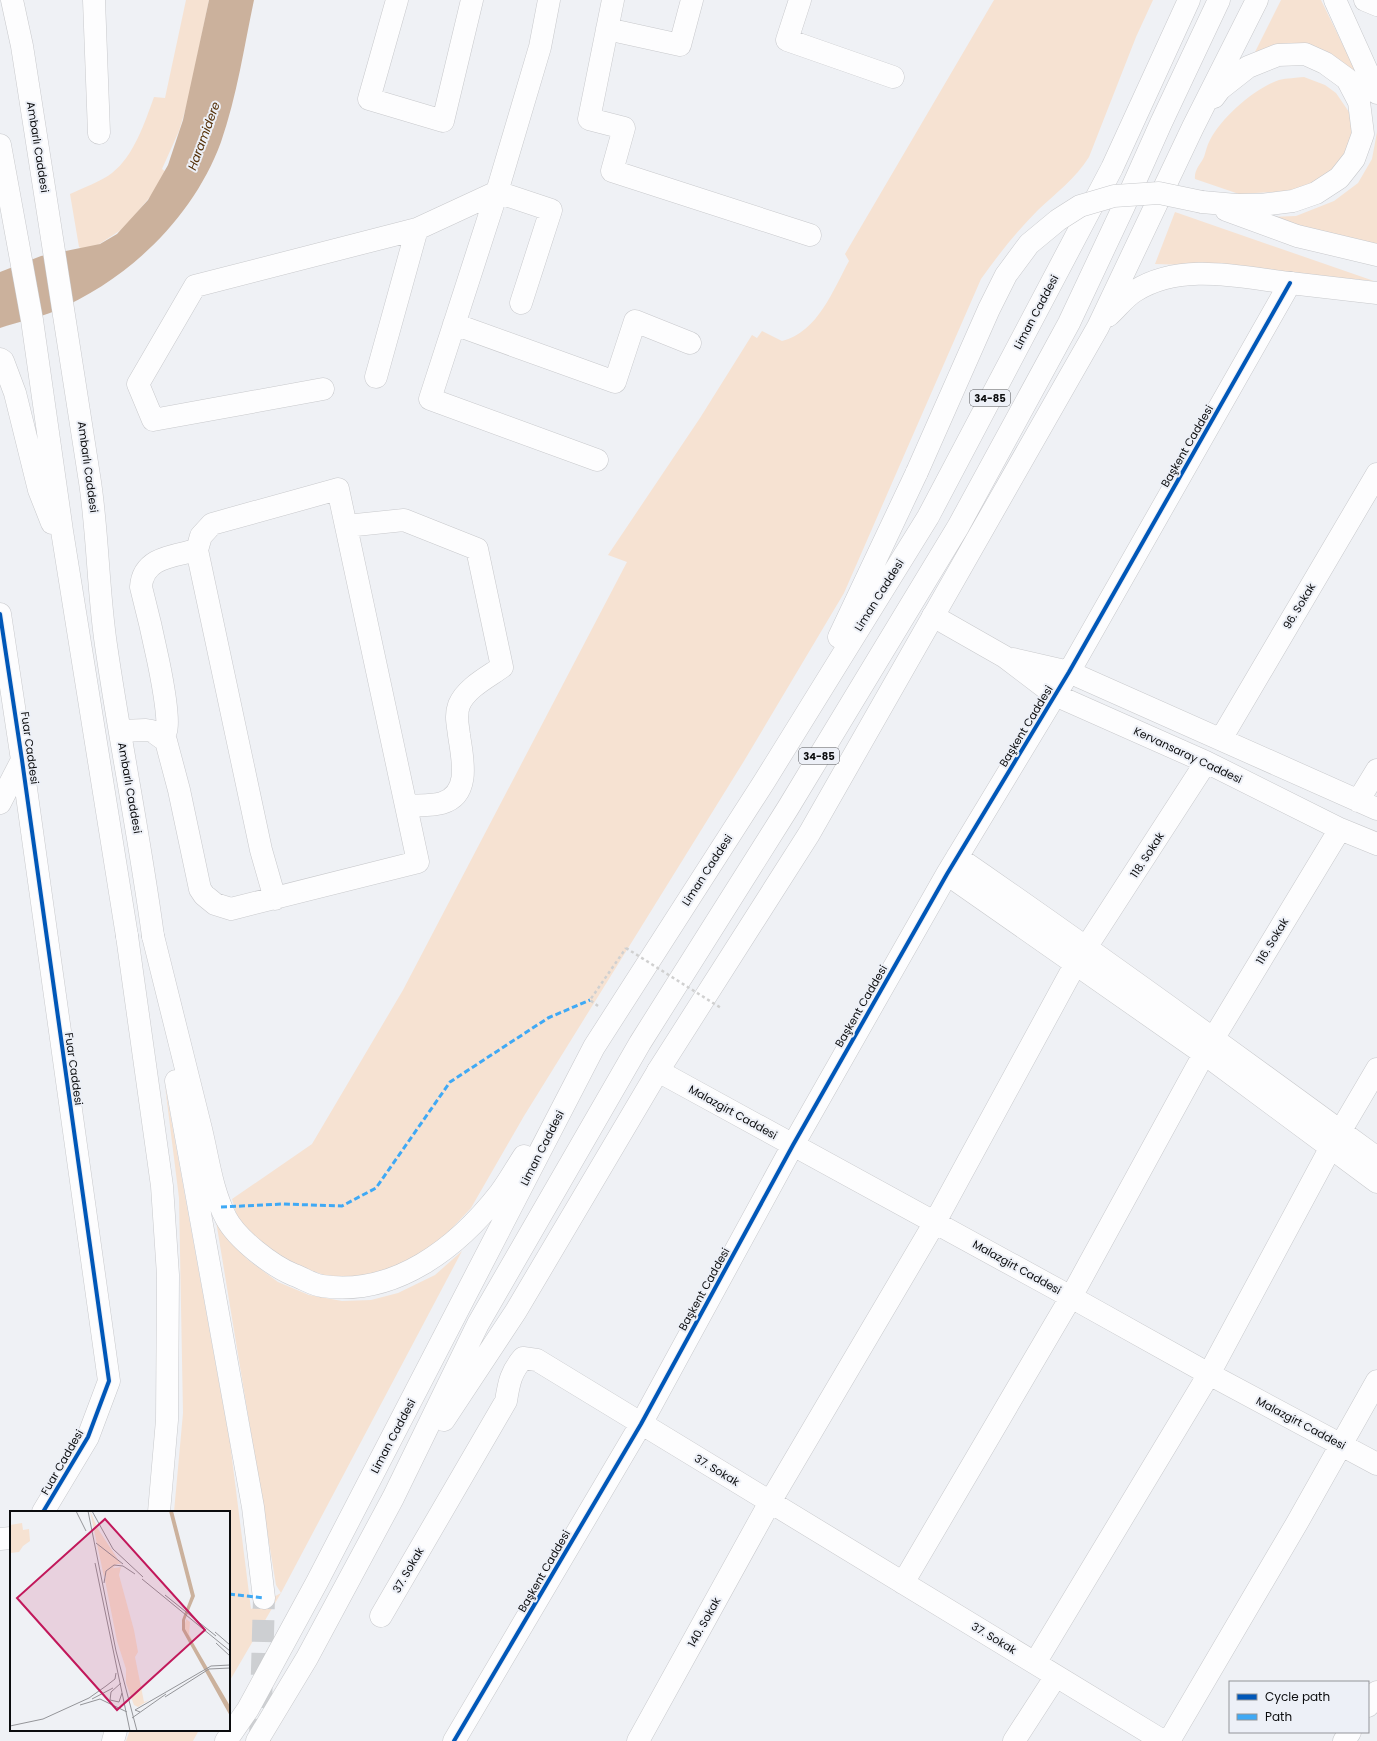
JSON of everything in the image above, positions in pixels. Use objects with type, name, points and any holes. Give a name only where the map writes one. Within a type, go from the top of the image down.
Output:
[{"type":"main road","name":"Ambarlı Caddesi","points":[[12,0],[22,46],[94,508],[106,643],[144,868],[153,936]]},
{"type":"main road","points":[[19,0],[22,46]]},
{"type":"main road","points":[[94,0],[99,133]]},
{"type":"main road","points":[[96,54],[108,0]]},
{"type":"main road","points":[[397,0],[369,100],[443,121],[472,0]]},
{"type":"main road","points":[[549,0],[540,47],[497,192],[430,399],[597,460]]},
{"type":"main road","points":[[613,0],[589,119],[624,128],[612,171],[810,235]]},
{"type":"main road","points":[[607,29],[680,45],[692,0]]},
{"type":"main road","points":[[800,0],[787,40],[892,77]]},
{"type":"main road","points":[[1134,118],[1148,62],[1175,0]]},
{"type":"main road","name":"Liman Caddesi","points":[[226,1741],[248,1709],[317,1582],[594,1046],[764,782],[928,517],[1112,168],[1189,0]]},
{"type":"main road","name":"34-85","points":[[393,1498],[478,1324],[640,1043],[788,808],[958,527],[1069,323],[1218,0]]},
{"type":"main road","points":[[257,1741],[307,1658],[393,1498],[516,1310],[658,1071],[808,834],[1098,327],[1193,127],[1257,0]]},
{"type":"main road","points":[[1335,0],[1377,93]]},
{"type":"main road","points":[[1365,0],[1377,5]]},
{"type":"main road","points":[[764,782],[842,631],[917,472],[989,309],[1006,275],[1029,244],[1058,220],[1080,206],[1114,196],[1159,193],[1202,202],[1236,205],[1261,205],[1293,201],[1316,193],[1339,178],[1354,159],[1364,134],[1359,102],[1347,79],[1325,63],[1305,54],[1278,54],[1248,66],[1220,89],[1193,127]]},
{"type":"main road","points":[[0,145],[32,320],[66,561],[127,936],[162,1186],[168,1275],[167,1420],[159,1511]]},
{"type":"main road","points":[[323,389],[153,420],[138,384],[195,286],[417,228],[497,192],[551,210],[521,303]]},
{"type":"main road","points":[[1202,202],[1297,236],[1377,255]]},
{"type":"main road","points":[[376,377],[417,228]]},
{"type":"main road","points":[[1098,327],[1134,291],[1159,278],[1200,273],[1377,293]]},
{"type":"main road","name":"Başkent Caddesi","points":[[454,1741],[641,1424],[793,1145],[952,865],[1069,672],[1290,283]]},
{"type":"main road","points":[[454,324],[615,382],[635,321],[690,343]]},
{"type":"main road","points":[[0,359],[3,362],[15,393],[39,490],[66,561]]},
{"type":"main road","name":"96. Sokak","points":[[1221,739],[1377,474]]},
{"type":"main road","points":[[121,731],[146,730],[159,735],[166,741],[179,790],[200,889],[204,895],[215,904],[231,909],[275,898],[418,862],[338,489],[212,524],[201,536],[197,550],[260,842],[275,898]]},
{"type":"main road","points":[[346,526],[404,520],[477,549],[502,667],[467,693],[459,705],[457,712],[457,726],[464,774],[460,787],[450,799],[443,803],[406,806]]},
{"type":"main road","points":[[159,735],[166,731],[168,721],[161,677],[141,587],[142,581],[146,571],[156,561],[197,550]]},
{"type":"main road","name":"Fuar Caddesi","points":[[0,614],[22,760],[109,1381],[88,1438],[44,1511]]},
{"type":"main road","name":"Kervansaray Caddesi","points":[[933,616],[1005,657],[1055,695],[1206,762],[1340,829],[1377,844]]},
{"type":"main road","name":"Kervansaray Caddesi","points":[[1005,657],[1069,672],[1368,805]]},
{"type":"main road","name":"Fuar Caddesi","points":[[0,803],[22,760]]},
{"type":"main road","name":"118. Sokak","points":[[935,1222],[1082,955],[1206,762]]},
{"type":"main road","points":[[1368,805],[1377,770]]},
{"type":"main road","name":"116. Sokak","points":[[903,1583],[1071,1297],[1209,1046],[1340,829]]},
{"type":"main road","points":[[952,865],[1082,955],[1335,1139],[1377,1182]]},
{"type":"main road","points":[[153,936],[201,1130],[215,1194],[227,1220],[247,1244],[282,1270],[321,1286],[351,1288],[391,1280],[425,1264],[463,1235],[500,1192],[594,1046]]},
{"type":"main road","points":[[153,936],[178,1094],[253,1507],[264,1598]]},
{"type":"main road","points":[[1035,1663],[1209,1374],[1335,1139],[1377,1069]]},
{"type":"main road","name":"Malazgirt Caddesi","points":[[658,1071],[1209,1374],[1377,1464]]},
{"type":"main road","points":[[1335,1139],[1377,1158]]},
{"type":"main road","name":"140. Sokak","points":[[638,1741],[770,1502],[935,1222]]},
{"type":"main road","name":"37. Sokak","points":[[381,1616],[506,1401],[509,1381],[514,1368],[523,1358],[537,1360],[1163,1741]]},
{"type":"main road","points":[[1169,1741],[1342,1445],[1377,1381]]},
{"type":"main road","points":[[0,1539],[10,1538]]},
{"type":"main road","points":[[1014,1741],[1056,1676]]},
{"type":"main road","points":[[1369,1704],[1377,1692]]},
{"type":"main road","points":[[112,1741],[116,1731]]},
{"type":"path","points":[[590,1000],[626,948],[721,1008]]},
{"type":"shaded area","points":[[186,0],[209,0],[188,101],[179,131],[162,169],[169,174],[124,228],[87,252],[79,247],[70,194],[103,179],[120,166],[133,148],[138,138],[154,97],[165,98]]},
{"type":"shaded area","points":[[994,0],[1153,0],[1136,37],[1089,157],[1071,179],[1023,226],[981,279],[844,593],[744,761],[524,1116],[471,1208],[439,1242],[399,1271],[360,1280],[324,1275],[288,1262],[251,1234],[237,1216],[232,1199],[312,1144],[403,990],[627,562],[608,555],[700,418],[752,335],[757,338],[762,331],[782,341],[795,336],[805,329],[823,308],[849,261],[845,254]]},
{"type":"shaded area","points":[[1281,0],[1321,0],[1359,78],[1329,60],[1250,62]]},
{"type":"shaded area","points":[[1304,77],[1325,85],[1336,93],[1349,112],[1351,123],[1352,135],[1348,152],[1320,182],[1291,191],[1239,194],[1195,179],[1196,170],[1204,157],[1207,146],[1215,131],[1240,104],[1250,96],[1279,80]]},
{"type":"shaded area","points":[[1377,132],[1377,245],[1267,217],[1296,216],[1334,201],[1358,183],[1372,159]]},
{"type":"shaded area","points":[[1175,212],[1374,281],[1218,266],[1155,264]]},
{"type":"shaded area","points":[[165,1086],[230,1443],[251,1609],[281,1593],[230,1680],[230,1511],[174,1511],[183,1413],[179,1198]]},
{"type":"shaded area","points":[[216,1221],[247,1259],[278,1282],[309,1295],[342,1301],[371,1300],[398,1293],[435,1275],[462,1251],[281,1593],[276,1585]]},
{"type":"shaded area","points":[[130,1731],[198,1731],[193,1741],[126,1741]]},
{"type":"water","name":"Haramidere","points":[[209,0],[254,0],[227,125],[209,170],[194,196],[176,220],[155,243],[133,264],[108,282],[82,298],[55,311],[0,328],[0,272],[41,256],[100,244],[117,234],[148,200],[168,165],[183,120]]},
{"type":"tunnel","points":[[260,1741],[264,1598]]},
{"type":"marked path","points":[[221,1207],[283,1204],[342,1206],[376,1188],[450,1082],[548,1018],[590,1000]]},
{"type":"marked path","points":[[230,1594],[264,1598]]},
{"type":"cycle path","points":[[454,1741],[641,1424],[793,1145],[947,874],[1069,672],[1290,283]]},
{"type":"cycle path","points":[[0,614],[22,760],[109,1381],[88,1437],[44,1511]]}]
